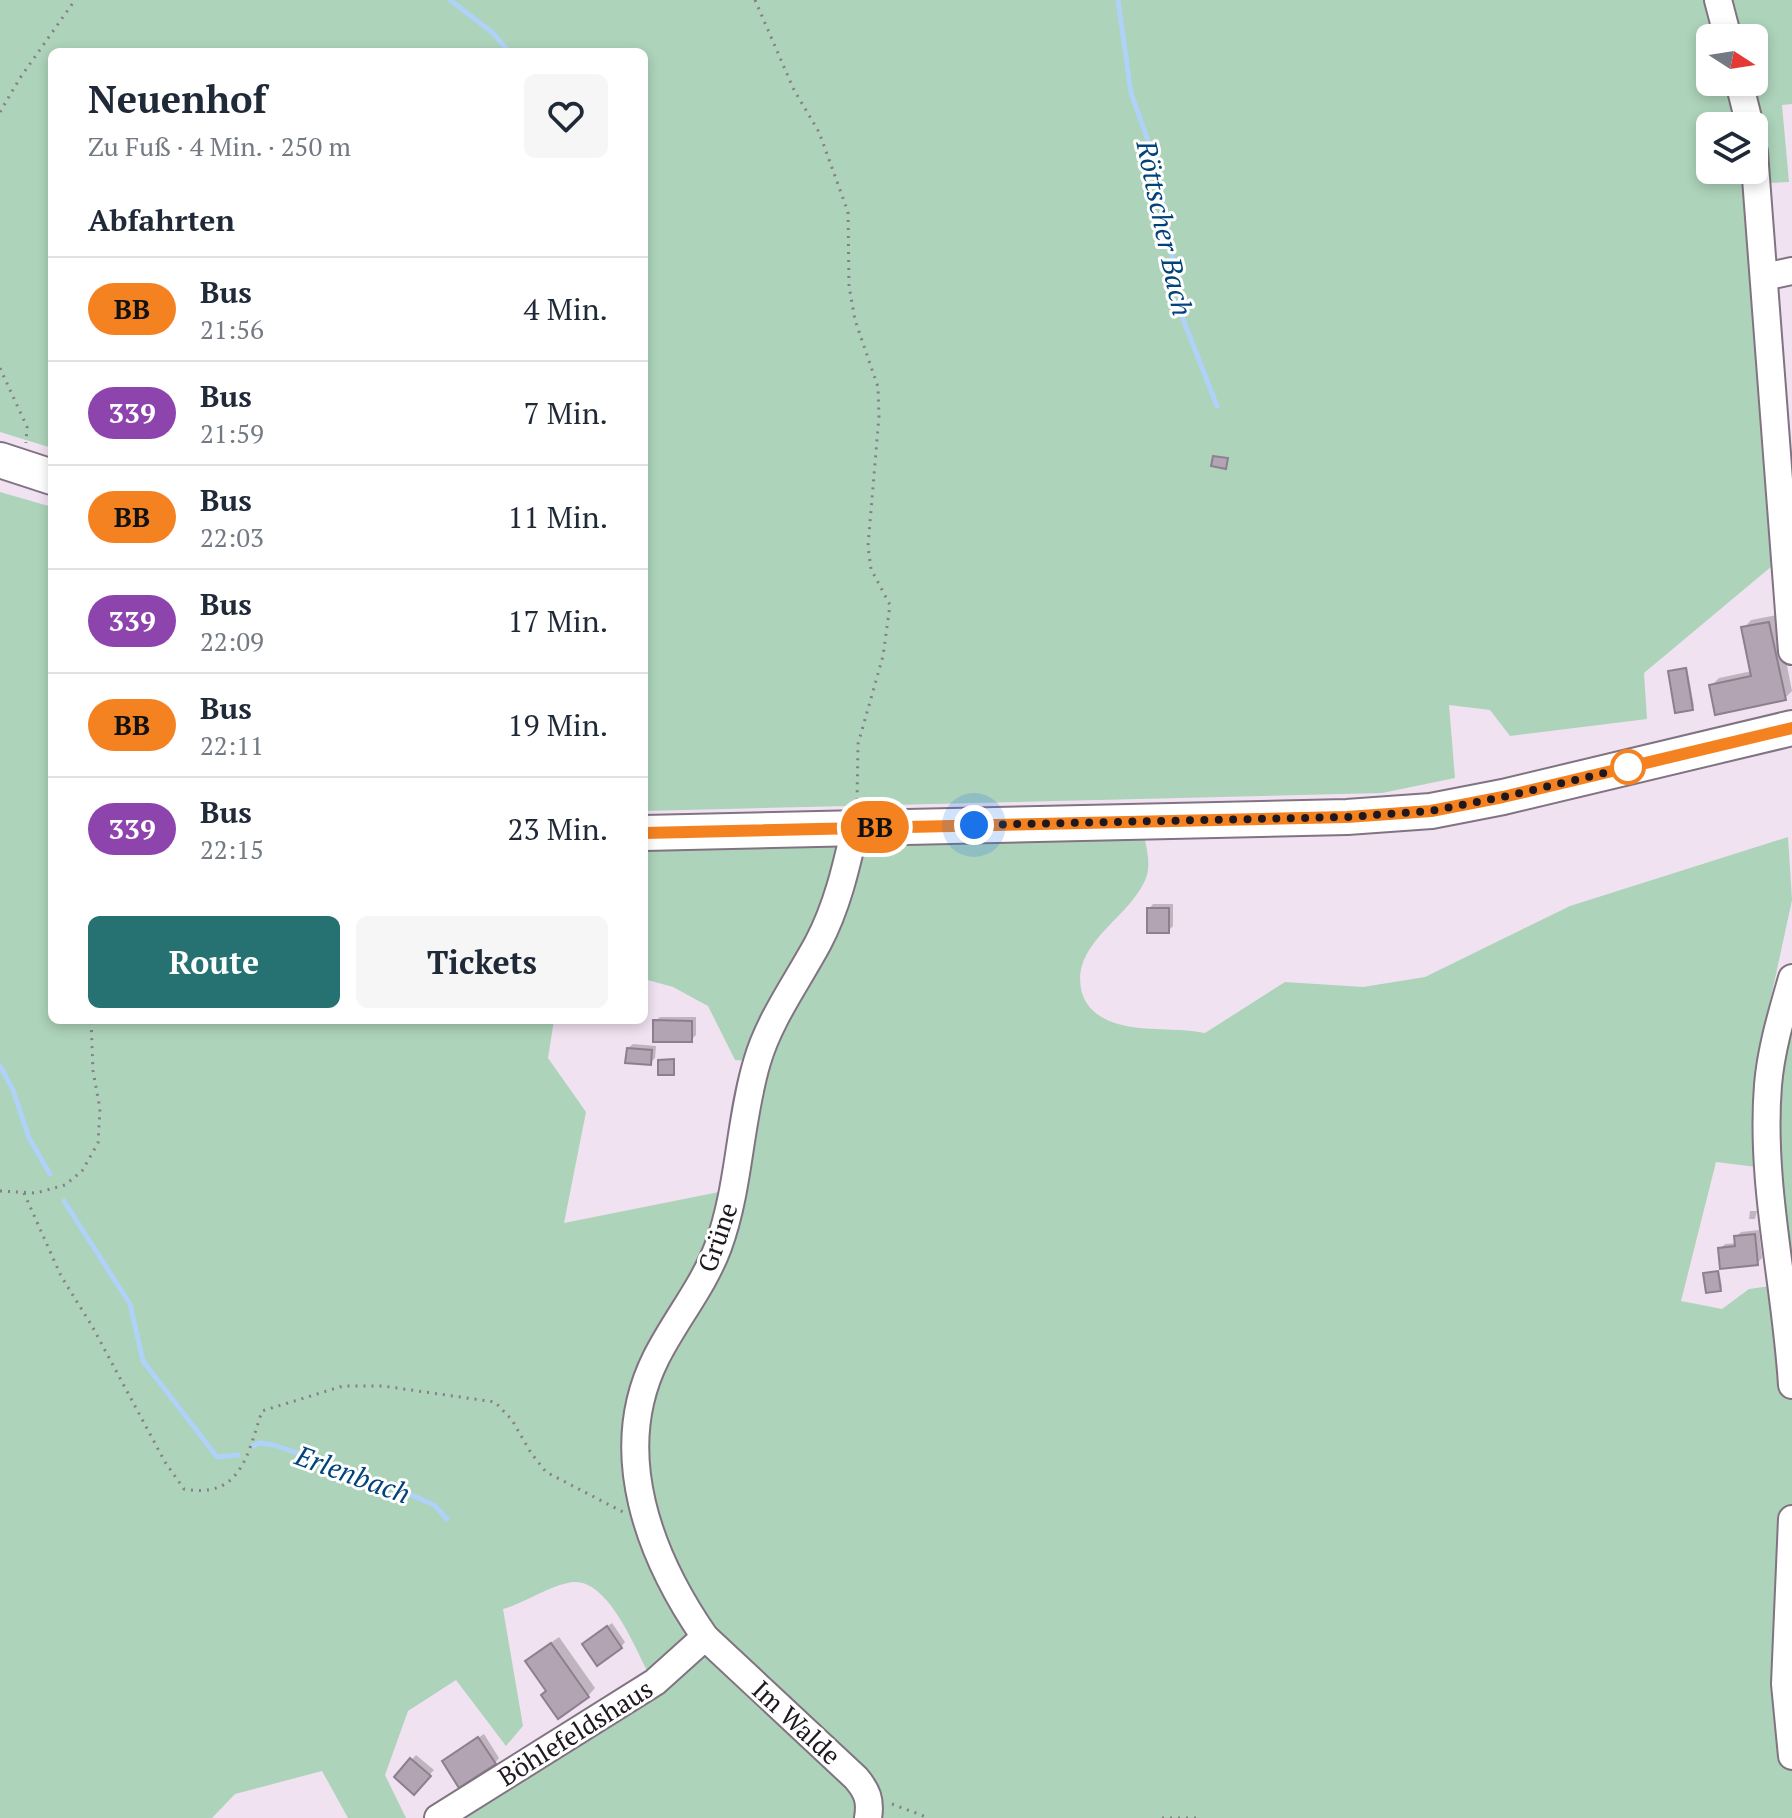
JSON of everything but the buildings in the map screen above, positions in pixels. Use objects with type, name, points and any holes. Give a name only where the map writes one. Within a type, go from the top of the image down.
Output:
[{"type":"main road","points":[[648,833],[1347,817],[1431,811],[1503,797],[1792,728]]},
{"type":"street","points":[[1718,0],[1724,24]]},
{"type":"street","points":[[1757,184],[1792,651]]},
{"type":"street","points":[[1764,277],[1792,271]]},
{"type":"street","name":"Grüne","points":[[705,1637],[668,1572],[646,1522],[635,1463],[638,1409],[657,1357],[703,1281],[717,1250],[733,1191],[757,1061],[782,1006],[819,942],[835,904],[855,828]]},
{"type":"street","points":[[1792,978],[1770,1063],[1766,1118],[1767,1154],[1786,1306],[1792,1385]]},
{"type":"street","points":[[1792,1519],[1785,1684],[1792,1756]]},
{"type":"street","name":"Im Walde","points":[[705,1637],[835,1755],[867,1791],[869,1810]]},
{"type":"street","name":"Böhlefeldshaus","points":[[438,1818],[655,1682],[705,1637]]},
{"type":"path","points":[[0,112],[75,0]]},
{"type":"path","points":[[755,0],[794,90],[819,132],[848,212],[849,286],[855,320],[878,387],[879,416],[868,546],[871,569],[890,605],[883,656],[858,744],[855,828]]},
{"type":"path","points":[[0,368],[27,427],[25,468]]},
{"type":"path","points":[[0,1191],[36,1193],[65,1185],[82,1171],[98,1143],[100,1109],[93,1071],[91,1024]]},
{"type":"path","points":[[24,1193],[61,1276],[92,1326],[165,1462],[184,1489],[205,1493],[231,1483],[249,1452],[262,1411],[343,1386],[383,1386],[495,1402],[512,1420],[546,1472],[646,1522]]},
{"type":"path","points":[[869,1810],[898,1805],[929,1818]]},
{"type":"path","points":[[1162,1818],[1198,1818]]},
{"type":"green space","points":[[0,0],[1792,0],[1792,104],[1782,105],[1789,182],[1768,183],[1768,112],[1696,112],[1696,184],[1746,184],[1772,566],[1644,673],[1647,719],[1510,736],[1490,710],[1449,705],[1455,778],[1382,793],[648,811],[648,48],[48,48],[48,447],[0,432]]},
{"type":"green space","points":[[0,492],[48,506],[48,1024],[553,1024],[548,1058],[586,1112],[564,1223],[729,1190],[763,1062],[735,1060],[708,1006],[673,987],[648,980],[648,845],[1144,836],[1148,862],[1146,878],[1138,893],[1092,945],[1080,975],[1082,993],[1092,1009],[1112,1022],[1139,1028],[1205,1033],[1285,982],[1363,987],[1425,977],[1570,906],[1788,837],[1792,900],[1768,1011],[1792,1012],[1792,1294],[1757,1167],[1716,1162],[1681,1301],[1722,1309],[1749,1289],[1778,1285],[1792,1383],[1792,1818],[445,1818],[700,1652],[689,1630],[677,1659],[648,1672],[628,1632],[609,1604],[599,1592],[575,1582],[503,1609],[523,1726],[506,1746],[456,1680],[408,1711],[385,1775],[406,1818],[348,1818],[322,1771],[235,1794],[212,1818],[0,1818]]},
{"type":"waterway","points":[[450,0],[493,33],[506,48]]},
{"type":"waterway","name":"Röttscher Bach","points":[[1118,0],[1131,93],[1157,166],[1183,319],[1217,406]]},
{"type":"waterway","name":"Erlenbach","points":[[0,1066],[13,1090],[29,1138],[50,1174]]},
{"type":"waterway","name":"Erlenbach","points":[[64,1201],[130,1304],[143,1361],[217,1457],[238,1455]]},
{"type":"waterway","name":"Erlenbach","points":[[253,1446],[259,1443],[274,1445],[382,1482],[434,1505],[447,1519]]},
{"type":"bus line","name":"BB","points":[[648,833],[1347,817],[1431,811],[1503,797],[1792,728]]},
{"type":"route","points":[[974,825],[1347,817],[1431,811],[1628,767]]}]
